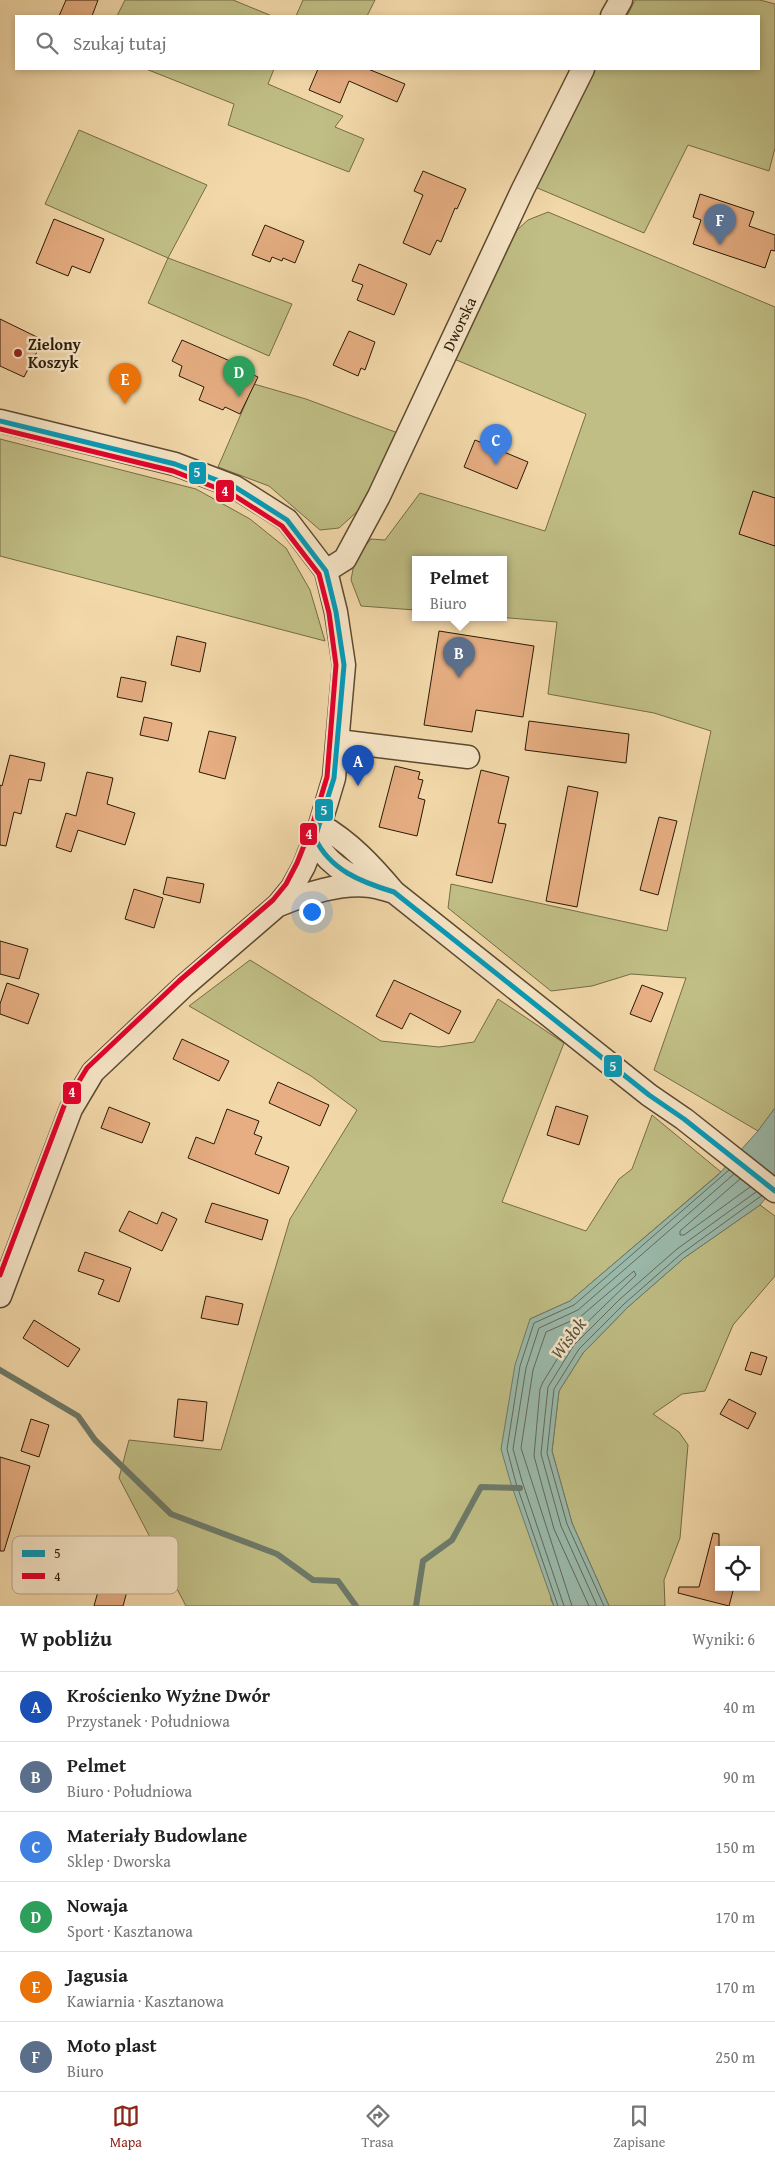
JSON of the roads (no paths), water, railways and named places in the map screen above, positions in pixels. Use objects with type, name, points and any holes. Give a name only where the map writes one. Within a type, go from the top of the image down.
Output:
[{"type":"street","points":[[613,15],[621,0]]},
{"type":"street","name":"Dworska","points":[[326,571],[345,559],[379,496],[523,189],[582,70]]},
{"type":"street","points":[[0,421],[175,464],[235,487],[287,520],[326,571],[336,612],[344,665],[334,778],[318,832],[296,881],[278,905],[184,986],[93,1072],[71,1109],[0,1296]]},
{"type":"street","points":[[338,741],[468,757]]},
{"type":"street","points":[[318,832],[318,848],[325,857],[370,886],[394,892]]},
{"type":"street","points":[[318,832],[340,837],[370,863],[394,892],[649,1095],[684,1119],[775,1191]]},
{"type":"street","points":[[278,905],[310,892],[370,886]]},
{"type":"water","name":"Wisłok","points":[[775,1108],[775,1187],[760,1205],[684,1258],[628,1307],[583,1353],[559,1391],[552,1451],[572,1523],[609,1606],[554,1606],[511,1484],[501,1449],[515,1365],[530,1319],[570,1301],[718,1175],[758,1131]]},
{"type":"waterway","points":[[0,1370],[78,1416],[95,1440],[171,1514],[277,1554],[313,1580],[338,1581],[356,1606]]},
{"type":"waterway","points":[[416,1606],[423,1561],[452,1540],[481,1487],[520,1488]]},
{"type":"place","name":"Moto plast","points":[[720,245]]},
{"type":"place","name":"Zielony Koszyk","points":[[18,353]]},
{"type":"place","name":"Nowaja","points":[[239,397]]},
{"type":"place","name":"Jagusia","points":[[125,404]]},
{"type":"place","name":"Materiały Budowlane","points":[[496,465]]},
{"type":"place","name":"Pelmet","points":[[459,678]]},
{"type":"place","name":"Krościenko Wyżne Dwór","points":[[358,786]]}]
